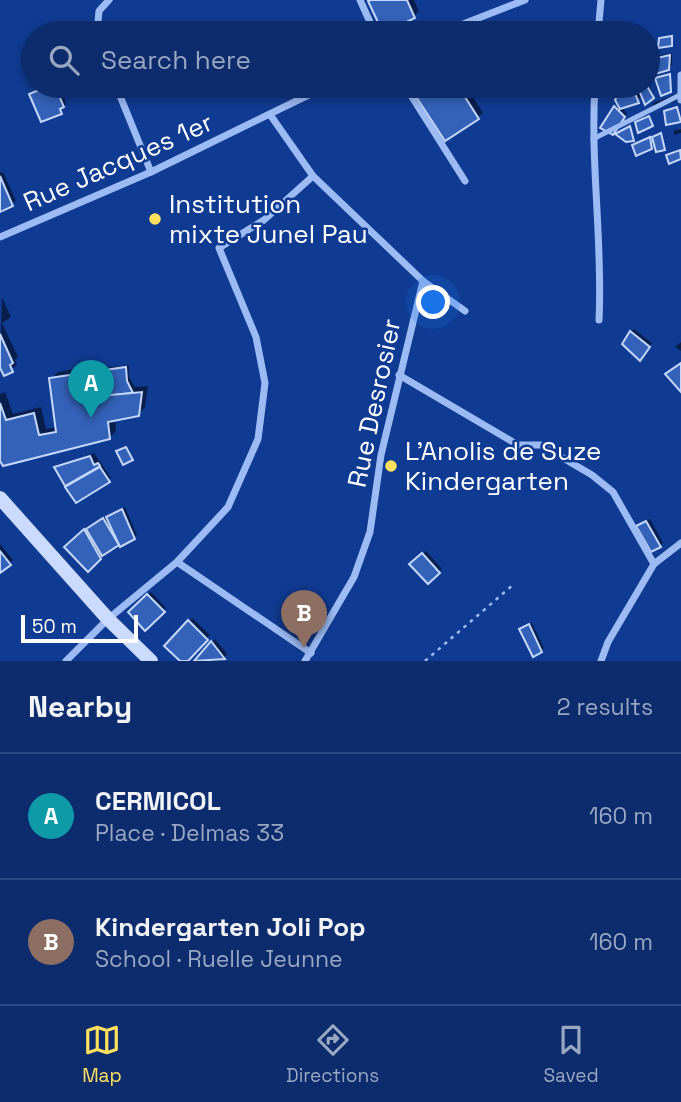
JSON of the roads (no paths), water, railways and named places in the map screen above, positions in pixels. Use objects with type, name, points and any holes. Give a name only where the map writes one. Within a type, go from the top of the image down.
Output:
[{"type":"main road","points":[[0,498],[108,619],[151,661]]},
{"type":"street","points":[[98,21],[99,11],[109,0]]},
{"type":"street","points":[[360,0],[370,21]]},
{"type":"street","points":[[471,21],[525,0]]},
{"type":"street","points":[[599,21],[601,0]]},
{"type":"street","points":[[680,98],[681,75]]},
{"type":"street","points":[[121,98],[151,172]]},
{"type":"street","name":"Rue Jacques 1er","points":[[0,237],[151,172],[305,98]]},
{"type":"street","points":[[413,98],[465,181]]},
{"type":"street","points":[[595,98],[593,139],[601,264],[599,320]]},
{"type":"street","points":[[271,116],[313,176],[423,281],[465,311]]},
{"type":"street","points":[[66,661],[108,619],[177,562],[228,506],[258,439],[265,383],[256,337],[219,248],[264,220],[313,176]]},
{"type":"street","name":"Rue Desrosier","points":[[305,661],[354,577],[370,532],[381,455],[423,281]]},
{"type":"street","points":[[399,375],[518,444],[541,444],[592,475],[612,492],[654,564]]},
{"type":"street","points":[[601,661],[608,642],[654,564],[681,544]]},
{"type":"street","points":[[177,562],[311,653]]},
{"type":"lane","points":[[593,139],[680,98]]},
{"type":"place","name":"Institution mixte Junel Pau","points":[[155,219]]},
{"type":"place","name":"CERMICOL","points":[[91,418]]},
{"type":"place","name":"L'Anolis de Suze Kindergarten","points":[[391,466]]},
{"type":"place","name":"Kindergarten Joli Pop","points":[[304,648]]}]
